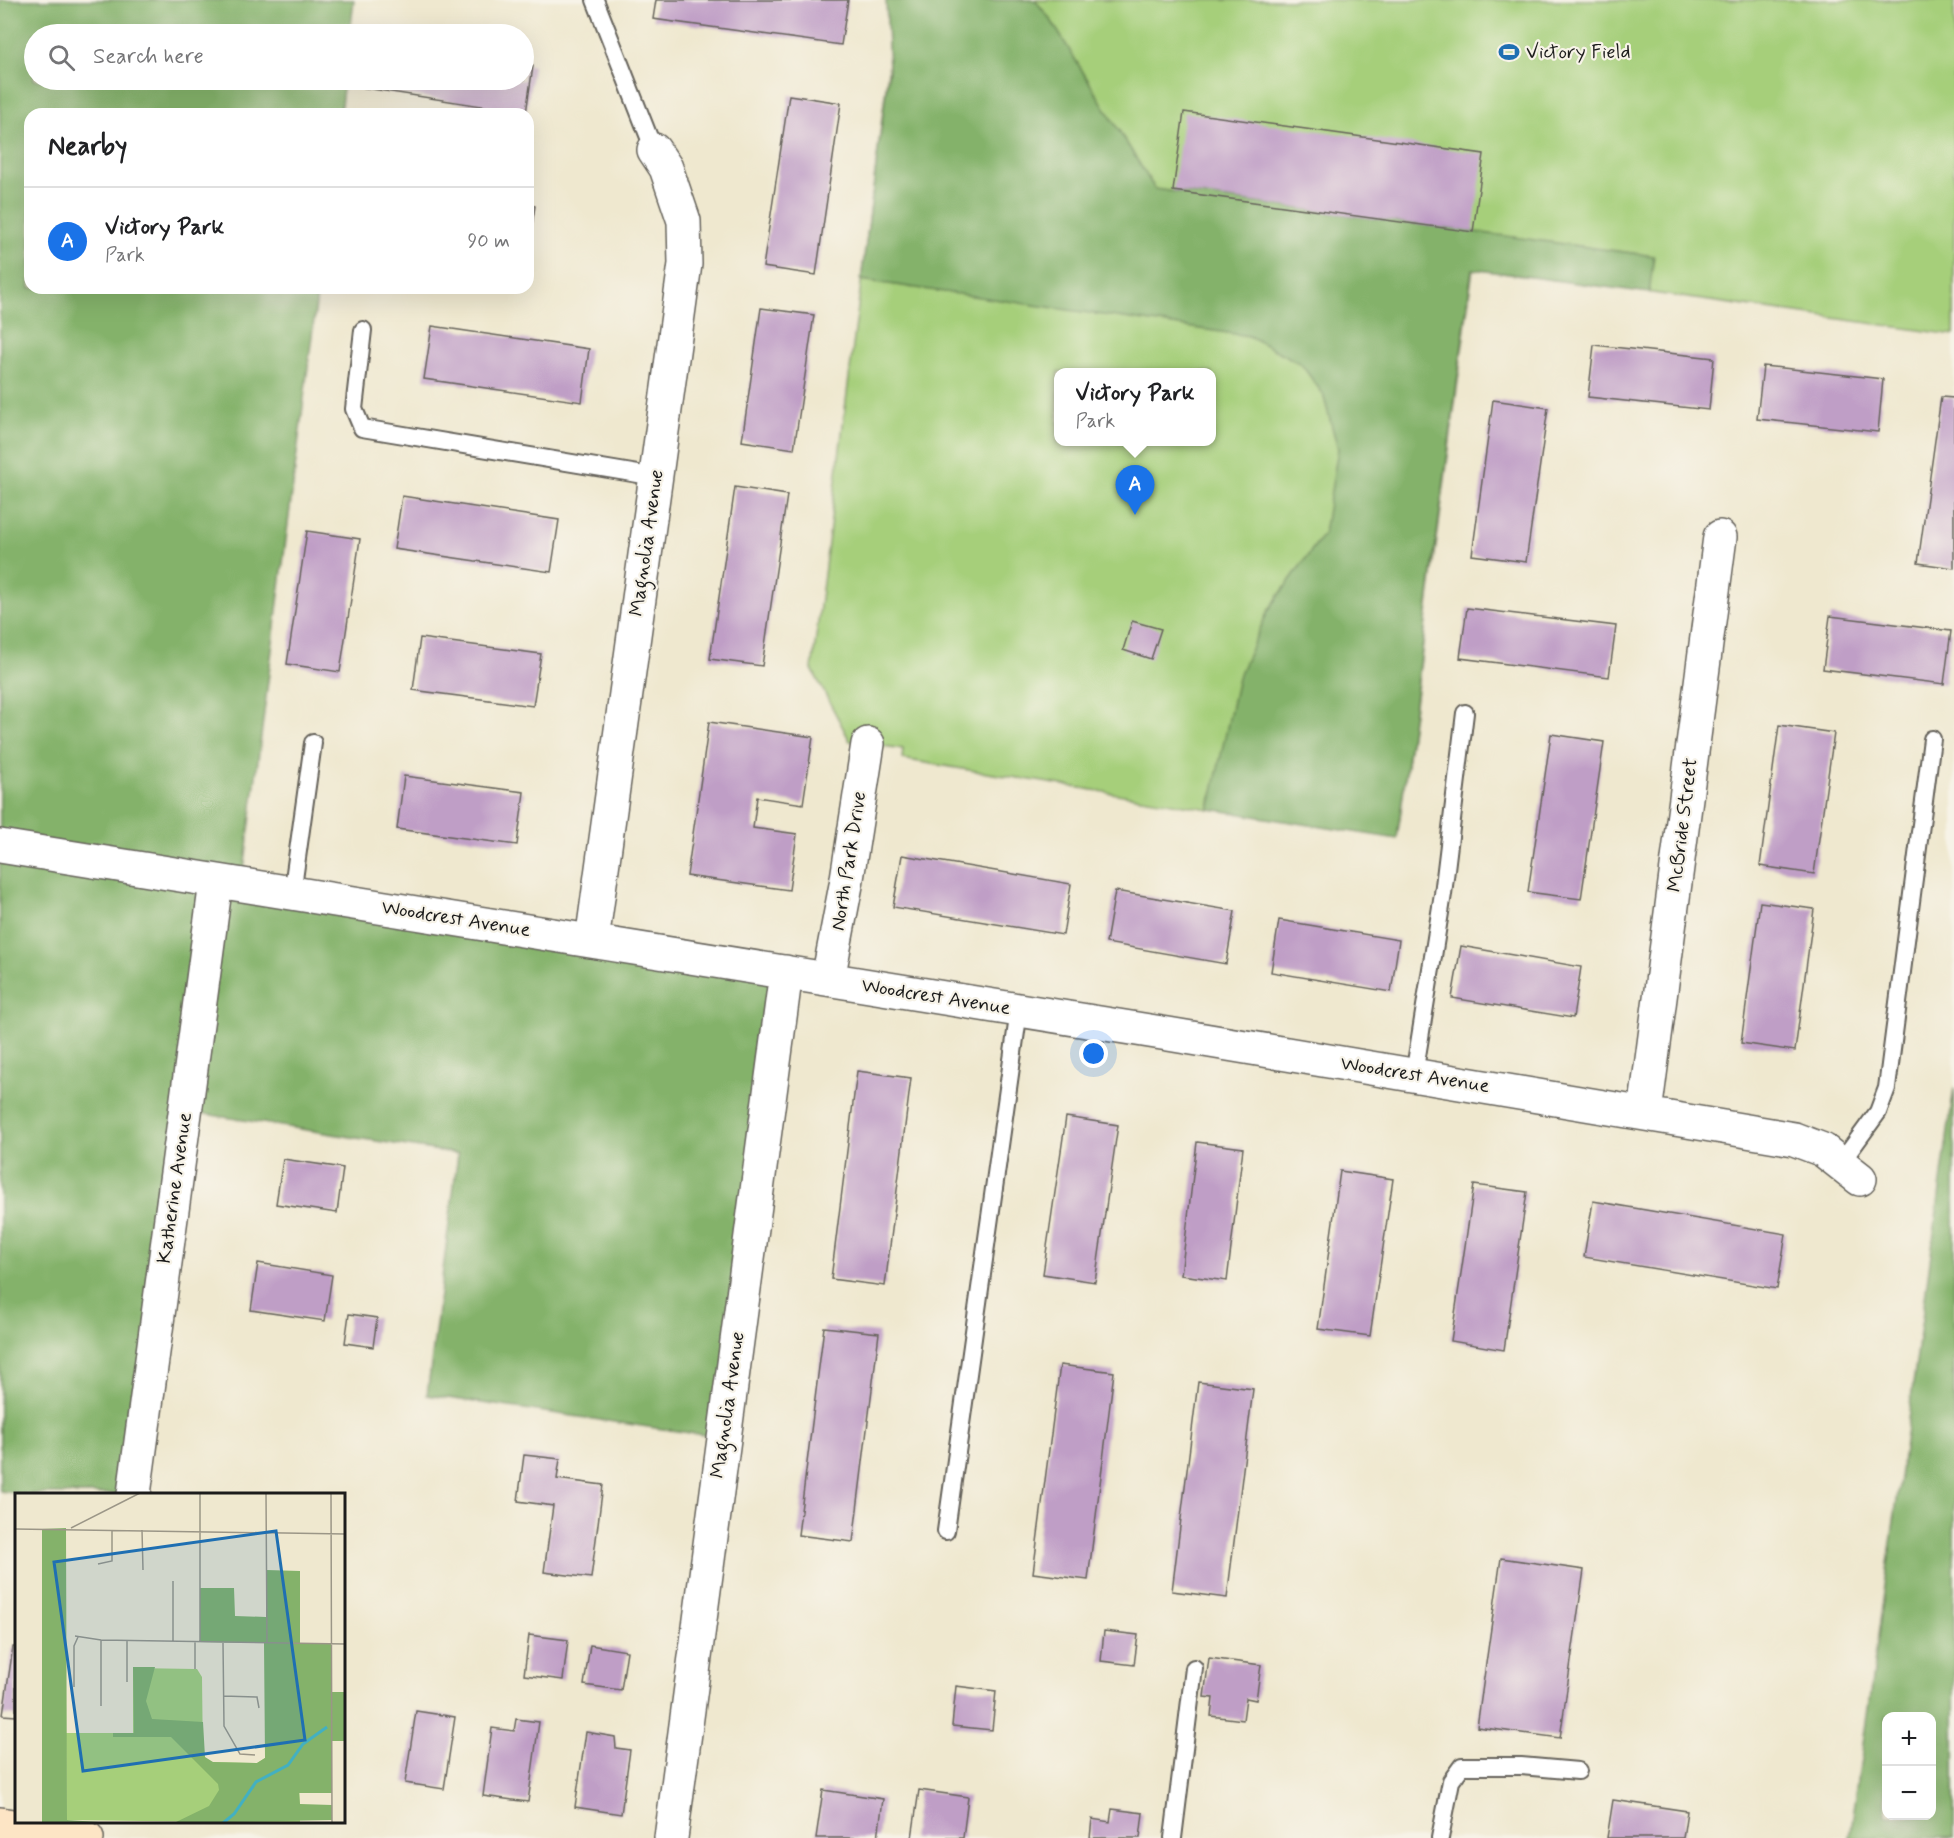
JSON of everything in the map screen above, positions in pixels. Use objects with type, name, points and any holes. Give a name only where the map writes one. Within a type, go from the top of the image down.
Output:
[{"type":"street","name":"Magnolia Avenue","points":[[592,941],[685,264],[684,221],[666,168],[654,150]]},
{"type":"street","name":"McBride Street","points":[[1645,1113],[1720,537]]},
{"type":"street","name":"North Park Drive","points":[[828,979],[846,885],[868,744]]},
{"type":"street","name":"Woodcrest Avenue","points":[[0,846],[1019,1010],[1794,1139],[1823,1150],[1850,1171]]},
{"type":"street","name":"Katherine Avenue","points":[[134,1493],[216,882]]},
{"type":"street","name":"Magnolia Avenue","points":[[670,1838],[786,972]]},
{"type":"street","points":[[0,1824],[88,1838],[91,1823]]},
{"type":"lane","points":[[596,0],[654,150]]},
{"type":"lane","points":[[363,330],[354,409],[362,428],[656,477]]},
{"type":"lane","points":[[1414,1075],[1443,894],[1465,713]]},
{"type":"lane","points":[[1850,1171],[1887,1088],[1932,739]]},
{"type":"lane","points":[[292,894],[313,743]]},
{"type":"lane","points":[[946,1531],[1019,1010]]},
{"type":"lane","points":[[1173,1838],[1194,1668]]},
{"type":"lane","points":[[1440,1838],[1451,1781],[1462,1766],[1578,1771]]},
{"type":"green space","points":[[0,0],[354,0],[351,24],[24,24],[24,90],[343,90],[341,108],[24,108],[24,294],[317,294],[242,886],[786,972],[724,1438],[427,1395],[458,1154],[186,1111],[134,1493],[0,1491]]},
{"type":"green space","points":[[886,0],[1035,0],[1051,20],[1155,189],[1654,256],[1649,293],[1472,269],[1397,839],[1209,809],[1238,678],[1268,611],[1324,533],[1338,449],[1323,394],[1301,364],[1249,336],[861,280],[889,69]]},
{"type":"green space","points":[[897,0],[1954,0],[1954,335],[1473,268],[1399,825],[1211,797],[1209,809],[902,759],[903,749],[850,741],[812,669]]},
{"type":"green space","points":[[1954,1088],[1954,1838],[1850,1838]]},
{"type":"building","points":[[656,0],[848,0],[841,45],[653,19]]},
{"type":"building","points":[[378,90],[529,90],[527,108],[494,108]]},
{"type":"building","points":[[789,95],[841,103],[816,275],[763,267]]},
{"type":"building","points":[[1184,112],[1484,154],[1473,232],[1173,191]]},
{"type":"building","points":[[761,308],[814,315],[794,449],[742,441]]},
{"type":"building","points":[[432,326],[589,349],[582,402],[424,379]]},
{"type":"building","points":[[1594,345],[1714,358],[1709,410],[1588,397]]},
{"type":"building","points":[[1763,366],[1883,379],[1878,432],[1757,419]]},
{"type":"building","points":[[1941,397],[1954,398],[1954,568],[1918,563]]},
{"type":"building","points":[[1493,400],[1548,408],[1526,562],[1472,555]]},
{"type":"building","points":[[735,487],[787,495],[762,666],[710,659]]},
{"type":"building","points":[[402,496],[559,520],[551,572],[394,549]]},
{"type":"building","points":[[307,531],[360,539],[340,672],[287,664]]},
{"type":"building","points":[[1467,608],[1616,626],[1609,677],[1460,658]]},
{"type":"building","points":[[1830,616],[1951,631],[1944,684],[1823,669]]},
{"type":"building","points":[[1132,621],[1161,629],[1151,659],[1123,650]]},
{"type":"building","points":[[420,638],[541,654],[533,706],[413,690]]},
{"type":"building","points":[[709,722],[813,737],[803,804],[757,797],[753,828],[797,834],[789,890],[687,876]]},
{"type":"building","points":[[1779,725],[1834,733],[1814,874],[1760,866]]},
{"type":"building","points":[[1551,734],[1604,742],[1581,899],[1528,892]]},
{"type":"building","points":[[404,776],[524,792],[517,845],[397,829]]},
{"type":"building","points":[[902,855],[1071,884],[1063,935],[893,907]]},
{"type":"building","points":[[1115,891],[1235,911],[1226,964],[1106,943]]},
{"type":"building","points":[[1760,902],[1814,909],[1795,1051],[1741,1043]]},
{"type":"building","points":[[1279,920],[1399,940],[1391,992],[1271,972]]},
{"type":"building","points":[[1461,946],[1581,967],[1573,1018],[1452,998]]},
{"type":"building","points":[[857,1071],[911,1078],[885,1286],[831,1279]]},
{"type":"building","points":[[1066,1117],[1118,1125],[1095,1282],[1043,1274]]},
{"type":"building","points":[[1197,1142],[1243,1148],[1227,1281],[1181,1275]]},
{"type":"building","points":[[283,1159],[343,1168],[337,1213],[276,1204]]},
{"type":"building","points":[[1340,1171],[1393,1179],[1370,1336],[1318,1329]]},
{"type":"building","points":[[1474,1185],[1527,1192],[1504,1350],[1451,1341]]},
{"type":"building","points":[[1593,1201],[1786,1234],[1777,1289],[1584,1257]]},
{"type":"building","points":[[258,1263],[332,1275],[325,1321],[251,1310]]},
{"type":"building","points":[[349,1314],[377,1318],[373,1347],[345,1343]]},
{"type":"building","points":[[824,1327],[879,1333],[853,1542],[798,1535]]},
{"type":"building","points":[[1060,1365],[1114,1372],[1088,1580],[1033,1573]]},
{"type":"building","points":[[1198,1382],[1253,1389],[1227,1598],[1172,1591]]},
{"type":"building","points":[[524,1455],[560,1459],[557,1479],[603,1485],[591,1578],[544,1572],[553,1506],[518,1501]]},
{"type":"building","points":[[1501,1558],[1584,1570],[1560,1738],[1477,1727]]},
{"type":"building","points":[[1104,1631],[1138,1635],[1134,1665],[1101,1661]]},
{"type":"building","points":[[529,1635],[568,1640],[563,1680],[524,1675]]},
{"type":"building","points":[[590,1645],[627,1651],[621,1690],[584,1685]]},
{"type":"building","points":[[13,1647],[15,1647],[15,1716],[3,1715]]},
{"type":"building","points":[[1209,1658],[1261,1665],[1256,1700],[1246,1698],[1243,1720],[1211,1716],[1213,1698],[1204,1697]]},
{"type":"building","points":[[956,1686],[996,1691],[992,1730],[952,1726]]},
{"type":"building","points":[[416,1711],[455,1717],[444,1789],[405,1783]]},
{"type":"building","points":[[516,1719],[539,1722],[528,1802],[483,1796],[492,1728],[514,1731]]},
{"type":"building","points":[[586,1732],[615,1737],[616,1748],[630,1750],[621,1814],[575,1807]]},
{"type":"building","points":[[823,1790],[883,1799],[878,1838],[816,1838]]},
{"type":"building","points":[[919,1790],[968,1797],[963,1838],[912,1838]]},
{"type":"building","points":[[1613,1800],[1687,1811],[1683,1838],[1607,1838]]},
{"type":"building","points":[[1112,1809],[1143,1813],[1140,1838],[1090,1838],[1092,1819],[1110,1822]]},
{"type":"place","name":"Victory Field","points":[[1509,52]]},
{"type":"place","name":"Victory Park","points":[[1135,515]]}]
